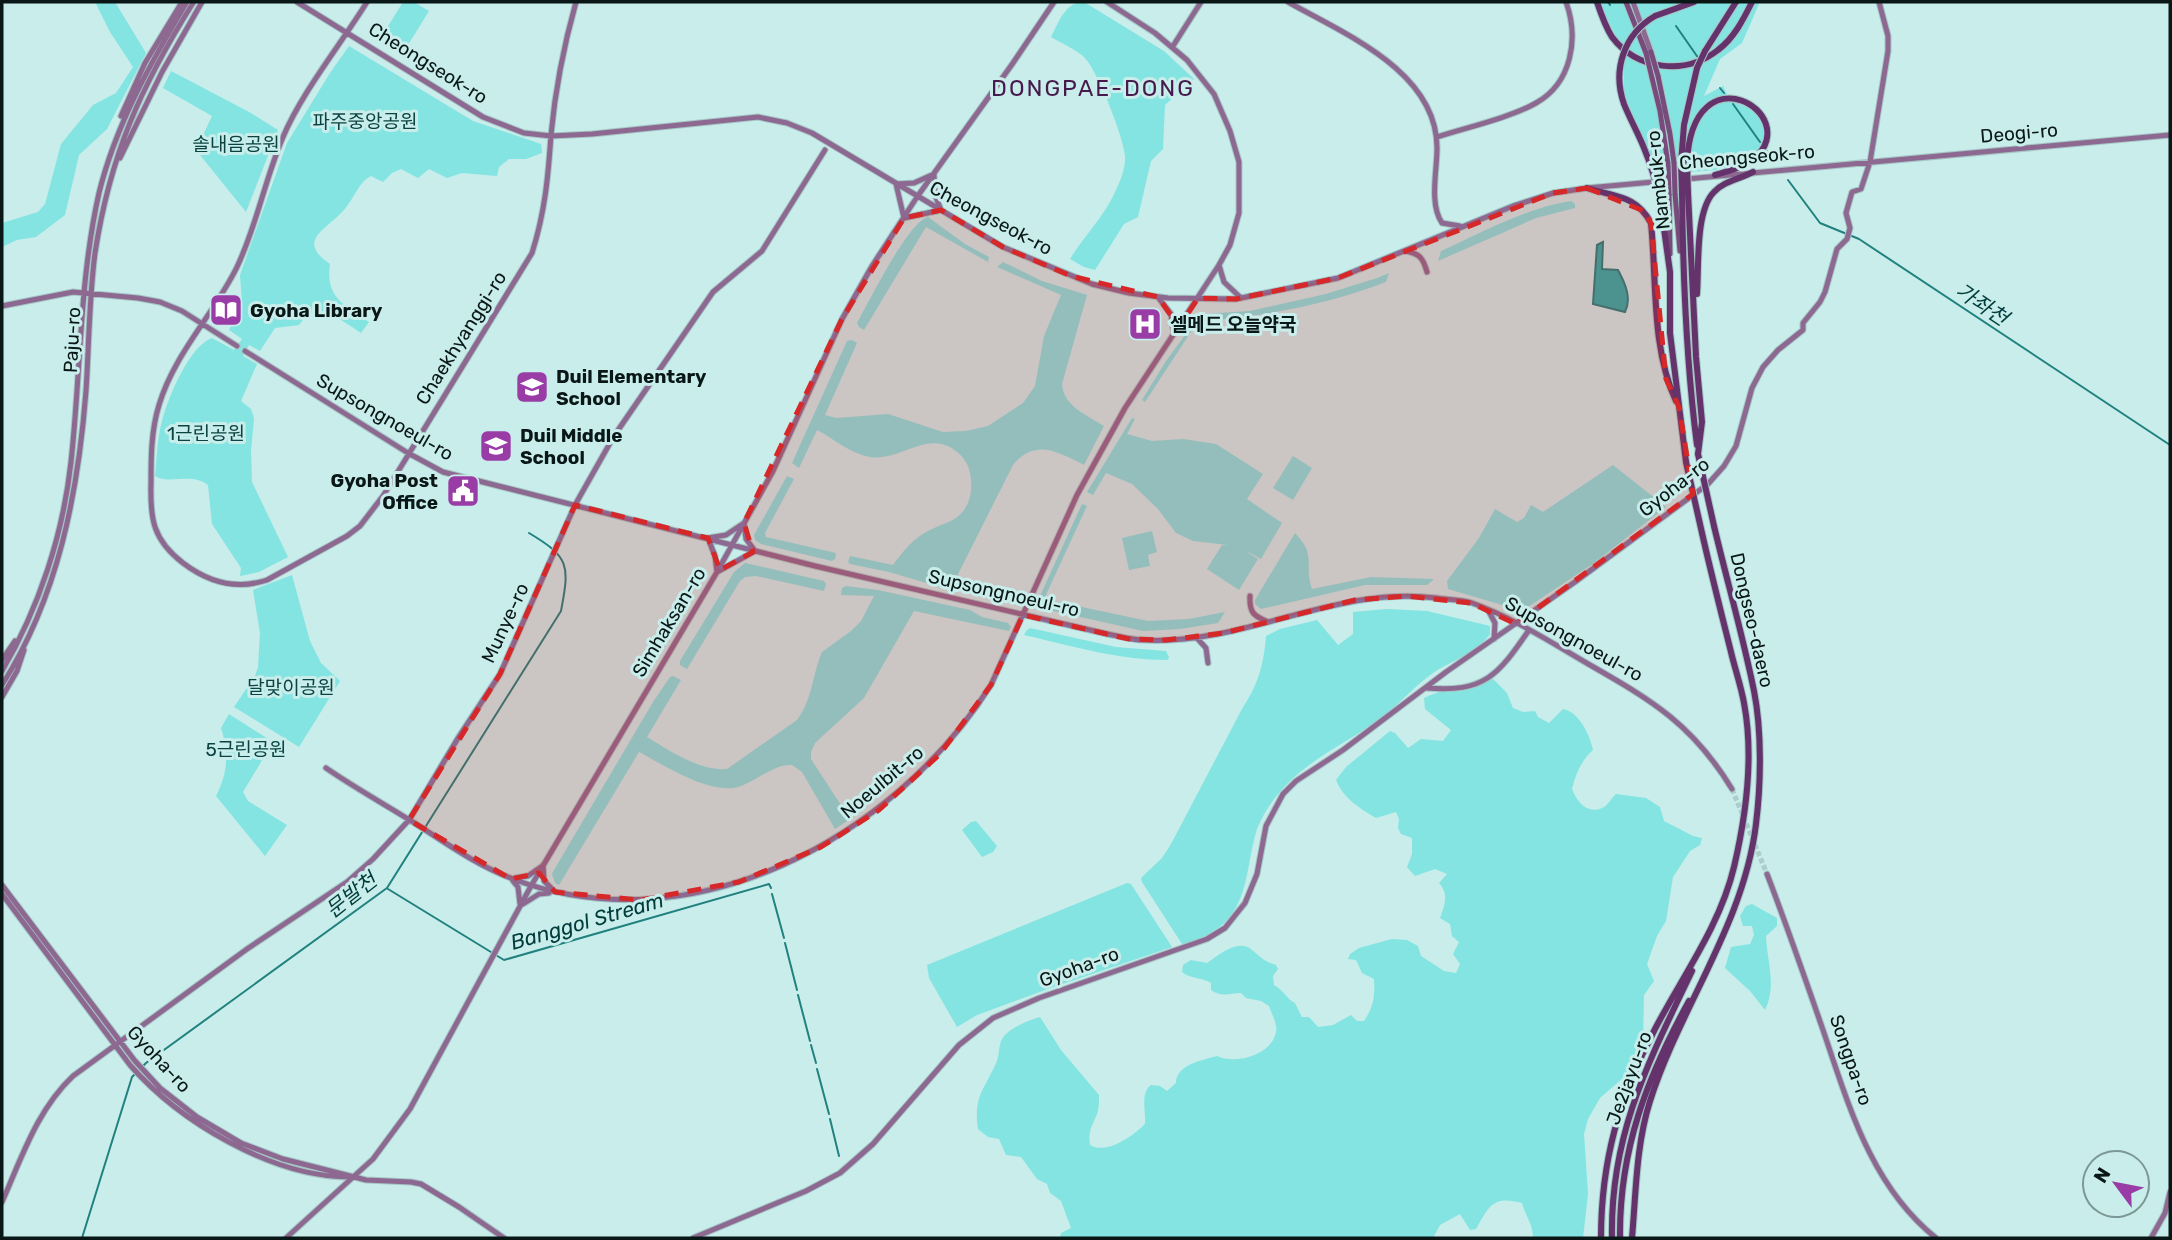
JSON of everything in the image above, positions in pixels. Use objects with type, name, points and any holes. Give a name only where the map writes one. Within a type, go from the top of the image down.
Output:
[{"type":"highway","points":[[1597,2],[1606,26],[1623,48],[1646,63],[1669,67],[1696,63],[1719,50],[1738,28],[1752,2]]},
{"type":"highway","points":[[1679,407],[1670,333],[1670,272],[1660,200],[1645,150],[1623,103],[1619,81],[1621,61],[1629,40],[1638,28],[1655,16],[1694,2]]},
{"type":"highway","name":"Dongseo-daero","points":[[1632,1238],[1639,1151],[1647,1112],[1669,1051],[1718,944],[1745,875],[1756,824],[1758,743],[1755,694],[1698,454],[1689,384],[1677,163],[1688,100],[1697,68],[1736,2]]},
{"type":"highway","points":[[1677,163],[1702,113],[1720,99],[1740,99],[1755,107],[1761,114],[1766,139],[1757,155],[1749,162],[1715,175]]},
{"type":"highway","points":[[1695,324],[1702,216],[1708,200],[1722,185],[1753,172]]},
{"type":"highway","points":[[1587,188],[1636,203],[1651,223],[1666,379],[1679,407]]},
{"type":"highway","points":[[1679,194],[1695,324],[1702,422],[1698,454]]},
{"type":"highway","name":"Dongseo-daero","points":[[1601,1238],[1601,1199],[1606,1159],[1632,1077],[1655,1029],[1707,937],[1734,870],[1743,825],[1747,744],[1744,705],[1686,462],[1679,407]]},
{"type":"highway","name":"Je2jayu-ro","points":[[1612,1238],[1614,1188],[1623,1138],[1635,1094],[1707,937]]},
{"type":"highway","name":"Je2jayu-ro","points":[[1620,1238],[1622,1189],[1640,1105],[1662,1051],[1718,944]]},
{"type":"main road","points":[[1626,2],[1648,52]]},
{"type":"main road","name":"Nambuk-ro","points":[[1648,52],[1660,111],[1677,163],[1679,194],[1670,272]]},
{"type":"street","points":[[100,191],[115,132],[131,92],[145,63],[182,2]]},
{"type":"street","name":"Paju-ro","points":[[2,671],[34,604],[55,546],[71,464],[83,293],[100,191],[115,142],[150,63],[190,2]]},
{"type":"street","name":"Paju-ro","points":[[2,685],[42,607],[65,533],[86,390],[90,293],[95,252],[120,144],[138,99],[190,2]]},
{"type":"street","points":[[106,197],[121,154],[148,99],[202,2]]},
{"type":"street","name":"Cheongseok-ro","points":[[297,2],[483,117],[524,133],[551,136],[593,134],[769,118],[812,133],[1003,247],[1071,276],[1129,293],[1158,297],[1241,298],[1338,278],[1513,206],[1553,193],[1715,175],[1870,162]]},
{"type":"street","name":"Chaekhyanggi-ro","points":[[367,2],[284,134],[236,267],[170,376],[159,405],[151,440],[150,503],[155,530],[166,547],[192,570],[236,585],[256,583],[277,575],[360,526],[383,496],[532,253],[548,191],[551,136],[566,43],[576,2]]},
{"type":"street","name":"Simhaksan-ro","points":[[286,1238],[373,1159],[410,1109],[531,886],[717,572],[773,471],[842,319],[872,266],[1054,2]]},
{"type":"street","name":"Noeulbit-ro","points":[[326,768],[472,860],[511,879],[555,892],[625,900],[695,892],[759,875],[795,860],[847,832],[879,810],[940,754],[991,685],[1077,495],[1125,408],[1219,265],[1230,245],[1239,213],[1239,162],[1230,131],[1214,94],[1199,73],[1173,46],[1107,2]]},
{"type":"street","points":[[1173,46],[1201,2]]},
{"type":"street","points":[[1288,2],[1359,44],[1407,77],[1421,95],[1437,137],[1435,205],[1443,223],[1463,226]]},
{"type":"street","points":[[1437,137],[1525,108],[1549,95],[1566,69],[1572,48],[1572,27],[1566,2]]},
{"type":"street","points":[[1633,2],[1648,52]]},
{"type":"street","name":"Gyoha-ro","points":[[693,1238],[806,1191],[841,1173],[873,1144],[960,1045],[993,1018],[1039,998],[1207,939],[1225,928],[1235,918],[1253,884],[1266,826],[1283,794],[1296,781],[1343,750],[1708,484],[1736,446],[1756,378],[1768,359],[1803,330],[1803,323],[1825,292],[1837,249],[1847,237],[1850,228],[1846,213],[1850,196],[1861,188],[1870,162],[1888,51],[1888,36],[1879,2]]},
{"type":"street","name":"Deogi-ro","points":[[1870,162],[2170,135]]},
{"type":"street","name":"Munye-ro","points":[[118,1044],[247,949],[347,882],[373,859],[409,820],[500,674],[575,505],[614,436],[705,302],[726,280],[762,251],[825,150]]},
{"type":"street","points":[[934,174],[935,195],[941,210],[904,218],[896,184],[914,183],[934,174]]},
{"type":"street","points":[[1406,251],[1418,254],[1424,259],[1427,272]]},
{"type":"street","points":[[1219,265],[1224,282],[1241,298]]},
{"type":"street","points":[[2,306],[73,292],[160,302],[182,311],[237,346]]},
{"type":"street","points":[[1158,297],[1171,314],[1174,334]]},
{"type":"street","name":"Supsongnoeul-ro","points":[[245,351],[443,472],[755,551],[1023,615],[1143,640],[1224,633],[1355,600],[1386,596],[1471,603],[1529,630],[1646,696],[1668,713],[1708,754],[1732,789]]},
{"type":"street","points":[[744,523],[746,539],[755,551],[717,572],[715,556],[708,538],[726,535],[744,523]]},
{"type":"street","points":[[1250,596],[1250,607],[1254,615],[1268,622]]},
{"type":"street","points":[[1488,610],[1495,623],[1494,639]]},
{"type":"street","points":[[2,660],[24,627]]},
{"type":"street","points":[[1426,688],[1459,688],[1485,681],[1507,662],[1529,630]]},
{"type":"street","points":[[2,697],[17,671],[30,632]]},
{"type":"street","points":[[1196,637],[1206,648],[1208,663]]},
{"type":"street","points":[[511,879],[528,876],[543,865]]},
{"type":"street","points":[[543,865],[544,881],[555,892]]},
{"type":"street","name":"Songpa-ro","points":[[1767,874],[1851,1110],[1871,1158],[1905,1209],[1936,1238]]},
{"type":"street","points":[[511,879],[518,887],[520,906],[539,894],[555,892]]},
{"type":"street","name":"Gyoha-ro","points":[[2,885],[132,1063],[177,1109],[239,1147],[295,1168],[353,1177]]},
{"type":"street","name":"Gyoha-ro","points":[[2,894],[118,1044]]},
{"type":"street","points":[[2,1202],[33,1130],[54,1096],[82,1069],[118,1044]]},
{"type":"street","name":"Gyoha-ro","points":[[143,1076],[178,1104],[241,1143],[283,1159],[353,1177],[380,1182],[421,1184],[504,1238]]},
{"type":"street","points":[[333,1176],[337,1183],[336,1194]]},
{"type":"street","points":[[2151,1238],[2165,1213],[2170,1192]]},
{"type":"highlighted area","points":[[1587,188],[1644,211],[1651,223],[1666,379],[1679,407],[1693,494],[1516,624],[1471,603],[1407,596],[1355,600],[1224,633],[1166,640],[1129,639],[1023,615],[991,685],[940,754],[879,810],[821,847],[739,882],[640,900],[555,892],[539,873],[511,879],[409,820],[500,674],[575,505],[708,538],[720,570],[753,552],[744,523],[842,319],[904,218],[941,210],[1003,247],[1071,276],[1158,297],[1179,327],[1198,298],[1236,299],[1338,278],[1553,193]]},
{"type":"green space","points":[[95,2],[115,2],[146,53],[107,129],[79,155],[65,215],[36,237],[17,240],[2,247],[2,223],[38,212],[45,204],[61,144],[93,105],[116,93],[133,67],[110,32]]},
{"type":"green space","points":[[403,2],[414,2],[429,11],[403,53],[380,39]]},
{"type":"green space","points":[[1084,2],[1164,51],[1194,79],[1165,105],[1163,149],[1151,161],[1138,217],[1124,224],[1095,270],[1070,259],[1110,201],[1119,184],[1125,156],[1109,104],[1096,75],[1084,57],[1051,37],[1067,9]]},
{"type":"green space","points":[[1600,2],[1757,2],[1759,4],[1742,43],[1720,59],[1704,96],[1723,86],[1731,99],[1754,112],[1763,127],[1762,143],[1755,154],[1744,161],[1716,170],[1657,173],[1624,94],[1624,66],[1616,36]]},
{"type":"green space","name":"파주중앙공원","points":[[349,46],[473,121],[541,144],[542,153],[526,159],[509,159],[499,167],[497,176],[462,173],[447,178],[429,169],[418,178],[401,169],[383,182],[371,176],[360,185],[341,213],[319,234],[315,247],[319,255],[330,264],[330,285],[344,305],[369,322],[361,333],[329,314],[314,313],[299,325],[275,328],[260,351],[249,345],[243,356],[257,364],[241,401],[251,409],[254,418],[252,482],[288,557],[259,572],[240,576],[241,568],[212,524],[208,485],[195,479],[155,476],[160,428],[174,387],[195,351],[212,338],[234,350],[242,339],[229,330],[242,303],[240,275],[287,143]]},
{"type":"green space","name":"솔내음공원","points":[[171,71],[278,130],[246,212],[196,150],[212,116],[163,88]]},
{"type":"green space","points":[[1571,201],[1575,208],[1536,218],[1438,261],[1441,251],[1488,229],[1537,209]]},
{"type":"green space","points":[[928,217],[965,244],[989,257],[988,262],[926,227],[864,330],[857,323],[879,282],[910,233]]},
{"type":"green space","points":[[1003,262],[1042,281],[1087,295],[1062,384],[1063,392],[1071,404],[1104,426],[1084,465],[1056,452],[1038,450],[1021,457],[1013,465],[950,590],[850,564],[850,556],[893,565],[905,549],[920,536],[961,514],[969,501],[971,485],[969,469],[962,457],[936,443],[893,455],[870,457],[849,450],[817,430],[799,468],[792,463],[847,341],[857,343],[825,415],[836,418],[888,414],[943,432],[988,426],[1023,403],[1035,386],[1044,336],[1061,295],[997,267]]},
{"type":"green space","points":[[1389,273],[1386,282],[1317,303],[1270,313],[1198,321],[1145,402],[1142,400],[1199,316],[1250,311],[1326,294]]},
{"type":"green space","points":[[1132,418],[1135,419],[1127,434],[1152,441],[1183,439],[1216,444],[1263,474],[1247,499],[1282,523],[1261,559],[1244,550],[1258,559],[1239,590],[1207,569],[1222,545],[1228,545],[1193,541],[1176,533],[1158,509],[1132,484],[1106,473],[1093,495],[1087,492]]},
{"type":"green space","points":[[1293,456],[1312,468],[1293,500],[1273,488]]},
{"type":"green space","points":[[1613,465],[1666,507],[1594,563],[1531,605],[1519,610],[1448,589],[1447,581],[1479,538],[1495,509],[1517,522],[1524,518],[1531,505],[1543,512]]},
{"type":"green space","points":[[787,476],[794,479],[765,533],[766,537],[836,553],[832,561],[761,544],[755,540],[754,535]]},
{"type":"green space","points":[[1082,504],[1087,506],[1044,599],[1148,621],[1189,619],[1225,612],[1218,623],[1143,631],[1040,608],[1037,604],[1039,598]]},
{"type":"green space","points":[[1152,531],[1157,552],[1148,555],[1150,566],[1129,570],[1122,538]]},
{"type":"green space","points":[[1295,533],[1308,554],[1312,589],[1371,577],[1434,579],[1427,585],[1365,585],[1261,609],[1255,604],[1255,600]]},
{"type":"green space","points":[[745,563],[824,581],[824,591],[756,576],[745,577],[687,669],[680,665],[734,572]]},
{"type":"green space","name":"달맞이공원","points":[[292,575],[310,641],[321,663],[340,681],[299,747],[234,707],[258,667],[260,633],[253,590]]},
{"type":"green space","points":[[846,586],[878,590],[970,610],[982,617],[1008,623],[1011,627],[1009,631],[914,611],[864,698],[815,743],[811,752],[811,759],[850,819],[835,829],[802,772],[792,765],[772,770],[741,786],[716,787],[688,778],[639,752],[559,885],[555,883],[552,874],[554,870],[670,677],[681,680],[647,737],[695,763],[727,769],[797,720],[809,695],[822,652],[861,621],[874,596],[841,595],[842,588]]},
{"type":"green space","points":[[1387,609],[1427,611],[1486,625],[1490,626],[1490,634],[1471,651],[1426,679],[1377,721],[1313,762],[1289,782],[1269,806],[1257,829],[1240,900],[1233,912],[1209,934],[1182,944],[1141,878],[1162,858],[1171,844],[1252,691],[1262,665],[1266,636],[1280,629],[1317,620],[1338,645],[1353,634],[1353,612]]},
{"type":"green space","points":[[1030,628],[1116,647],[1166,651],[1169,657],[1168,660],[1132,658],[1096,652],[1024,635]]},
{"type":"green space","points":[[1491,677],[1507,693],[1513,708],[1523,712],[1535,711],[1538,717],[1549,723],[1563,709],[1574,715],[1583,725],[1593,750],[1585,758],[1572,789],[1584,806],[1593,810],[1606,806],[1616,794],[1646,798],[1660,807],[1664,821],[1702,838],[1700,845],[1690,851],[1673,877],[1666,921],[1657,936],[1647,964],[1654,981],[1644,995],[1643,1042],[1638,1065],[1600,1098],[1588,1119],[1584,1134],[1588,1194],[1583,1238],[1533,1238],[1531,1224],[1522,1203],[1504,1200],[1493,1204],[1476,1229],[1470,1230],[1460,1214],[1440,1225],[1433,1238],[1060,1238],[1061,1233],[1071,1228],[1061,1201],[1050,1193],[1047,1184],[1037,1179],[1021,1157],[1006,1155],[999,1139],[988,1137],[978,1129],[979,1100],[997,1061],[1003,1038],[1008,1032],[1040,1017],[1061,1050],[1099,1095],[1090,1145],[1104,1148],[1127,1139],[1145,1124],[1145,1097],[1151,1085],[1160,1086],[1167,1091],[1176,1083],[1180,1072],[1191,1064],[1217,1056],[1233,1059],[1252,1056],[1268,1047],[1273,1040],[1276,1026],[1269,1006],[1246,998],[1241,993],[1222,994],[1211,990],[1211,983],[1182,972],[1183,965],[1191,960],[1207,963],[1229,949],[1247,947],[1276,965],[1278,969],[1273,976],[1274,985],[1295,1003],[1302,1017],[1309,1017],[1318,1027],[1333,1025],[1351,1015],[1357,1021],[1364,1021],[1367,1016],[1373,1001],[1374,979],[1362,973],[1356,960],[1348,959],[1350,954],[1359,948],[1392,939],[1407,940],[1418,946],[1421,956],[1444,971],[1456,973],[1460,964],[1453,954],[1459,942],[1452,936],[1450,924],[1440,918],[1445,895],[1439,883],[1447,874],[1435,869],[1415,876],[1407,867],[1412,854],[1412,838],[1401,834],[1396,812],[1376,818],[1347,797],[1336,780],[1346,767],[1390,731],[1408,748],[1421,739],[1443,741],[1451,730],[1425,709],[1424,698]]},
{"type":"green space","name":"5근린공원","points":[[229,714],[273,742],[243,792],[248,801],[287,825],[265,856],[216,796],[226,763],[221,728]]},
{"type":"green space","points":[[976,821],[997,846],[993,852],[982,857],[962,830]]},
{"type":"green space","points":[[1127,883],[1131,884],[1172,947],[977,1015],[957,1027],[929,978],[927,965]]},
{"type":"green space","points":[[1752,904],[1777,918],[1777,926],[1766,936],[1771,982],[1765,1010],[1750,991],[1725,968],[1731,947],[1750,944],[1754,935],[1752,926],[1743,926],[1740,916],[1746,906]]},
{"type":"shaded area","points":[[1603,242],[1602,269],[1618,270],[1628,296],[1625,312],[1593,304],[1597,245]]},
{"type":"waterway","name":"가좌천","points":[[1676,26],[1699,59]]},
{"type":"waterway","name":"가좌천","points":[[1720,88],[1724,93]]},
{"type":"waterway","name":"가좌천","points":[[1733,104],[1760,142]]},
{"type":"waterway","name":"가좌천","points":[[1767,151],[1775,162]]},
{"type":"waterway","name":"가좌천","points":[[1788,180],[1820,223],[1859,239],[2170,445]]},
{"type":"waterway","name":"문발천","points":[[82,1238],[132,1077],[146,1063],[387,888],[561,611],[565,582],[563,563],[552,549],[529,533]]},
{"type":"waterway","name":"Banggol Stream","points":[[388,889],[504,960],[769,884],[771,888]]},
{"type":"waterway","points":[[772,894],[784,938]]},
{"type":"waterway","points":[[785,943],[797,990]]},
{"type":"waterway","points":[[798,995],[810,1041]]},
{"type":"waterway","points":[[811,1045],[816,1063]]},
{"type":"waterway","points":[[817,1069],[829,1114]]},
{"type":"waterway","points":[[830,1119],[839,1156]]},
{"type":"tunnel","points":[[1732,789],[1767,874]]},
{"type":"place","name":"Gyoha Library","points":[[226,310]]},
{"type":"place","name":"셀메드 오늘약국","points":[[1145,324]]},
{"type":"place","name":"Duil Elementary School","points":[[532,387]]},
{"type":"place","name":"Duil Middle School","points":[[496,446]]},
{"type":"place","name":"Gyoha Post Office","points":[[463,491]]},
{"type":"district","name":"DONGPAE-DONG","points":[[1093,88]]},
{"type":"park label","name":"1근린공원","points":[[206,433]]}]
